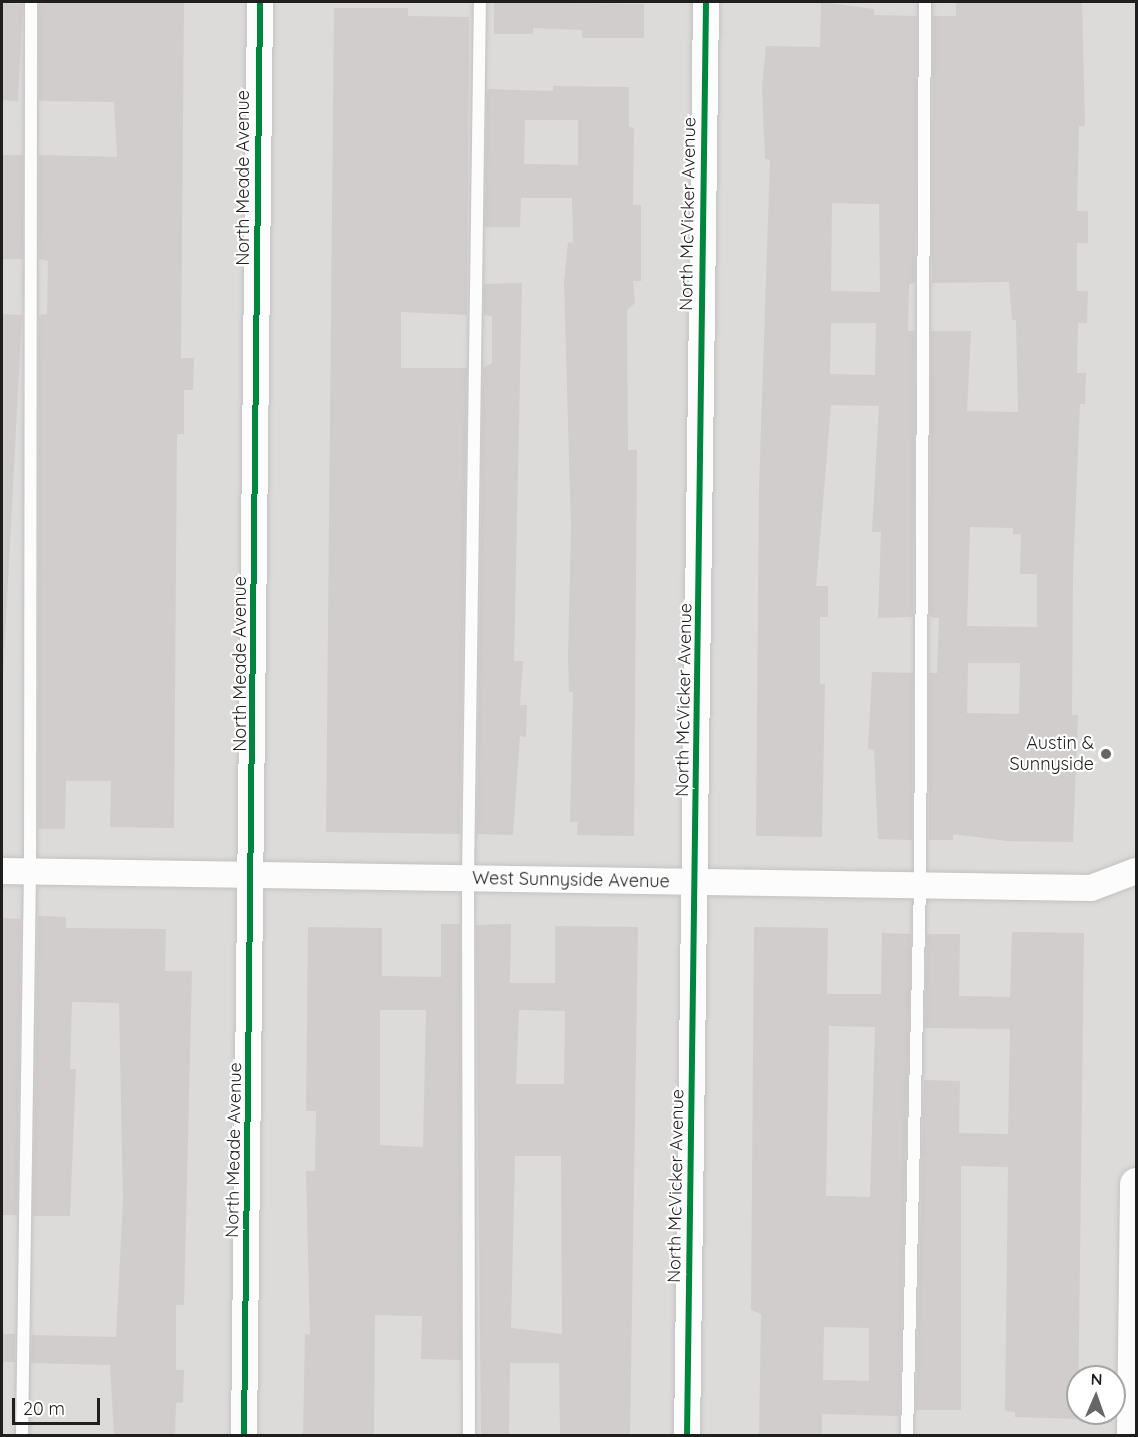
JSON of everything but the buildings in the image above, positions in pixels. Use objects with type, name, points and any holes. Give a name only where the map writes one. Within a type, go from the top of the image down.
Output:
[{"type":"street","name":"North Meade Avenue","points":[[244,1436],[253,875],[260,2]]},
{"type":"street","name":"North McVicker Avenue","points":[[687,1436],[697,882],[706,2]]},
{"type":"street","name":"West Sunnyside Avenue","points":[[2,871],[1091,888],[1137,871]]},
{"type":"street","points":[[1133,1436],[1137,1184]]},
{"type":"lane","points":[[22,1436],[30,871],[31,2]]},
{"type":"lane","points":[[468,1436],[468,878],[480,2]]},
{"type":"lane","points":[[907,1436],[920,886],[925,2]]},
{"type":"shaded area","points":[[2,2],[1136,2],[1136,1435],[2,1436]]},
{"type":"cycle path","points":[[244,1436],[260,2]]},
{"type":"cycle path","points":[[687,1436],[706,2]]},
{"type":"place","name":"Austin & Sunnyside","points":[[1106,754]]}]
